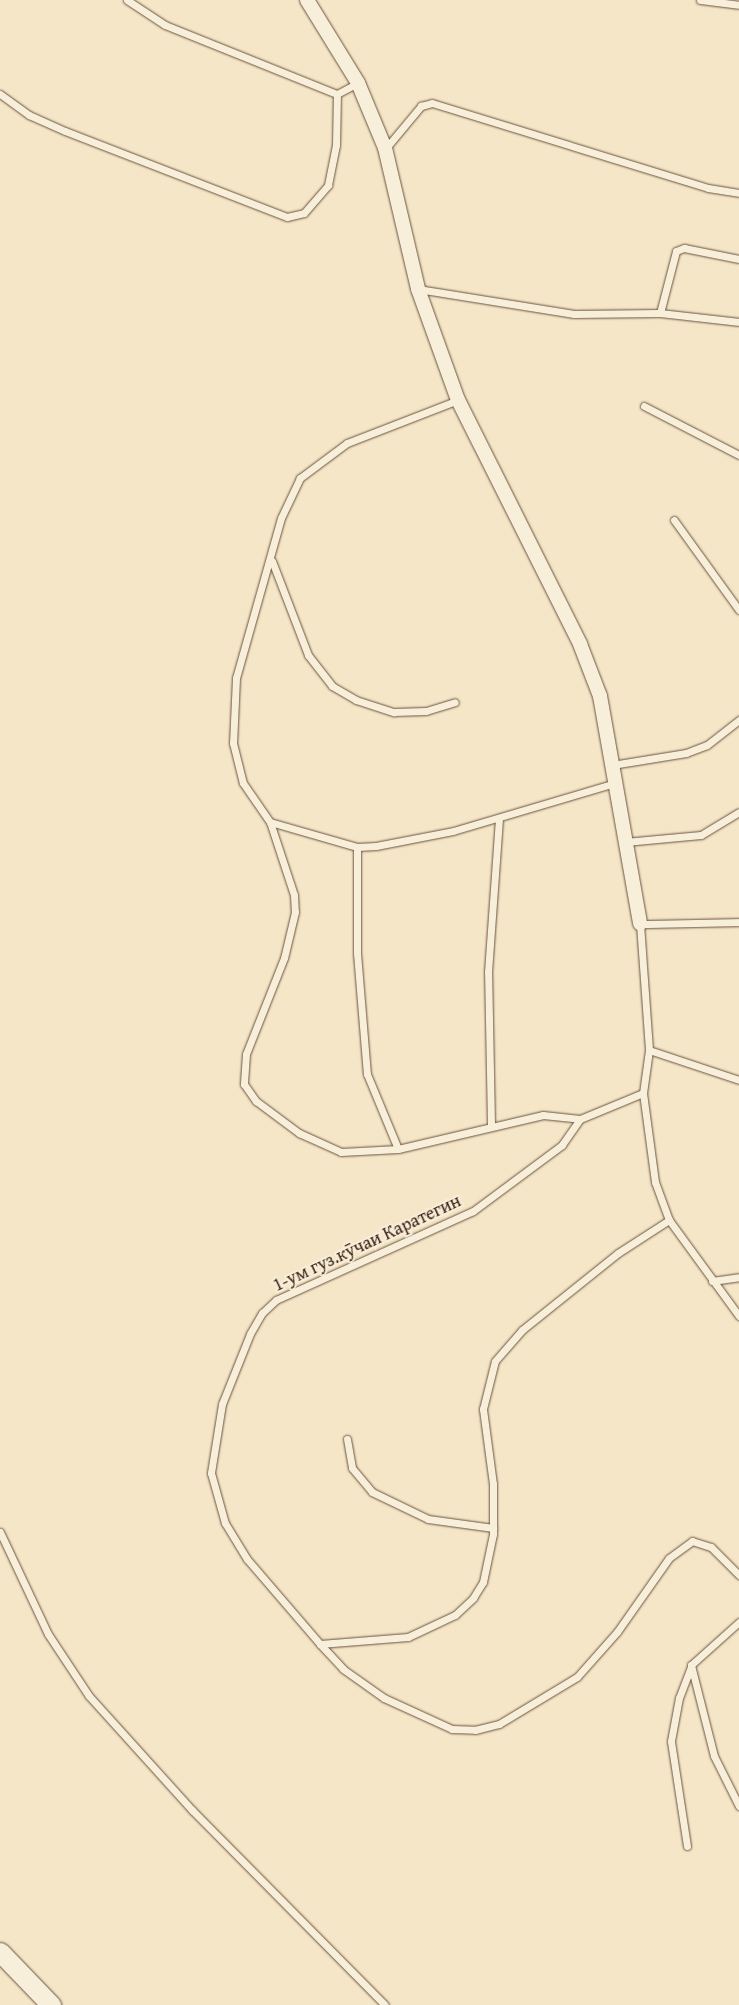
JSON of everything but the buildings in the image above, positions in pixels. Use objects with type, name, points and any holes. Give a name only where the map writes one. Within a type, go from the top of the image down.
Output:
[{"type":"street","points":[[307,0],[358,83],[386,148],[418,289],[458,400],[580,644],[600,696],[640,924]]},
{"type":"street","points":[[0,1952],[51,2005]]},
{"type":"lane","points":[[127,0],[189,36],[337,94],[358,83]]},
{"type":"lane","points":[[700,0],[739,5]]},
{"type":"lane","points":[[0,94],[30,115],[65,130],[287,217],[304,213],[328,185],[336,145],[337,94]]},
{"type":"lane","points":[[386,148],[421,106],[432,103],[708,188],[739,193]]},
{"type":"lane","points":[[660,313],[676,251],[684,248],[739,259]]},
{"type":"lane","points":[[418,289],[574,314],[660,313],[739,322]]},
{"type":"lane","points":[[458,400],[347,442],[315,465],[288,499],[272,560],[246,636],[232,711],[233,743],[243,783],[270,822],[294,895],[295,912],[284,958],[246,1054],[244,1084],[268,1112],[324,1148],[341,1152],[398,1149],[491,1124],[543,1115],[580,1119],[643,1093]]},
{"type":"lane","points":[[644,406],[739,455]]},
{"type":"lane","points":[[674,520],[739,610]]},
{"type":"lane","points":[[272,560],[308,655],[332,686],[356,700],[394,712],[426,711],[455,702]]},
{"type":"lane","points":[[612,765],[686,753],[713,741],[739,720]]},
{"type":"lane","points":[[270,822],[357,847],[409,840],[498,818],[615,783]]},
{"type":"lane","points":[[625,842],[701,835],[739,812]]},
{"type":"lane","points":[[491,1124],[488,972],[498,818]]},
{"type":"lane","points":[[357,847],[357,953],[367,1074],[398,1149]]},
{"type":"lane","points":[[739,922],[640,924],[649,1050],[643,1093],[655,1182],[670,1220],[739,1316]]},
{"type":"lane","points":[[649,1050],[739,1080]]},
{"type":"lane","name":"1-ум гуз.кӯчаи Каратегин","points":[[580,1119],[562,1145],[473,1211],[438,1230],[293,1290],[262,1313],[250,1334],[215,1432],[211,1473],[225,1523],[247,1559],[343,1669],[424,1720],[452,1729],[475,1730],[499,1724],[540,1703],[597,1658],[669,1558],[692,1541],[706,1543],[739,1575]]},
{"type":"lane","points":[[320,1644],[408,1637],[455,1615],[484,1582],[493,1528],[492,1484],[483,1409],[495,1361],[522,1330],[618,1253],[670,1220]]},
{"type":"lane","points":[[712,1281],[739,1277]]},
{"type":"lane","points":[[347,1439],[352,1468],[372,1492],[428,1519],[493,1528]]},
{"type":"lane","points":[[0,1532],[48,1634],[89,1696],[192,1810],[385,2005]]},
{"type":"lane","points":[[687,1846],[671,1741],[679,1698],[692,1665],[739,1622]]},
{"type":"lane","points":[[692,1665],[714,1756],[739,1806]]}]
